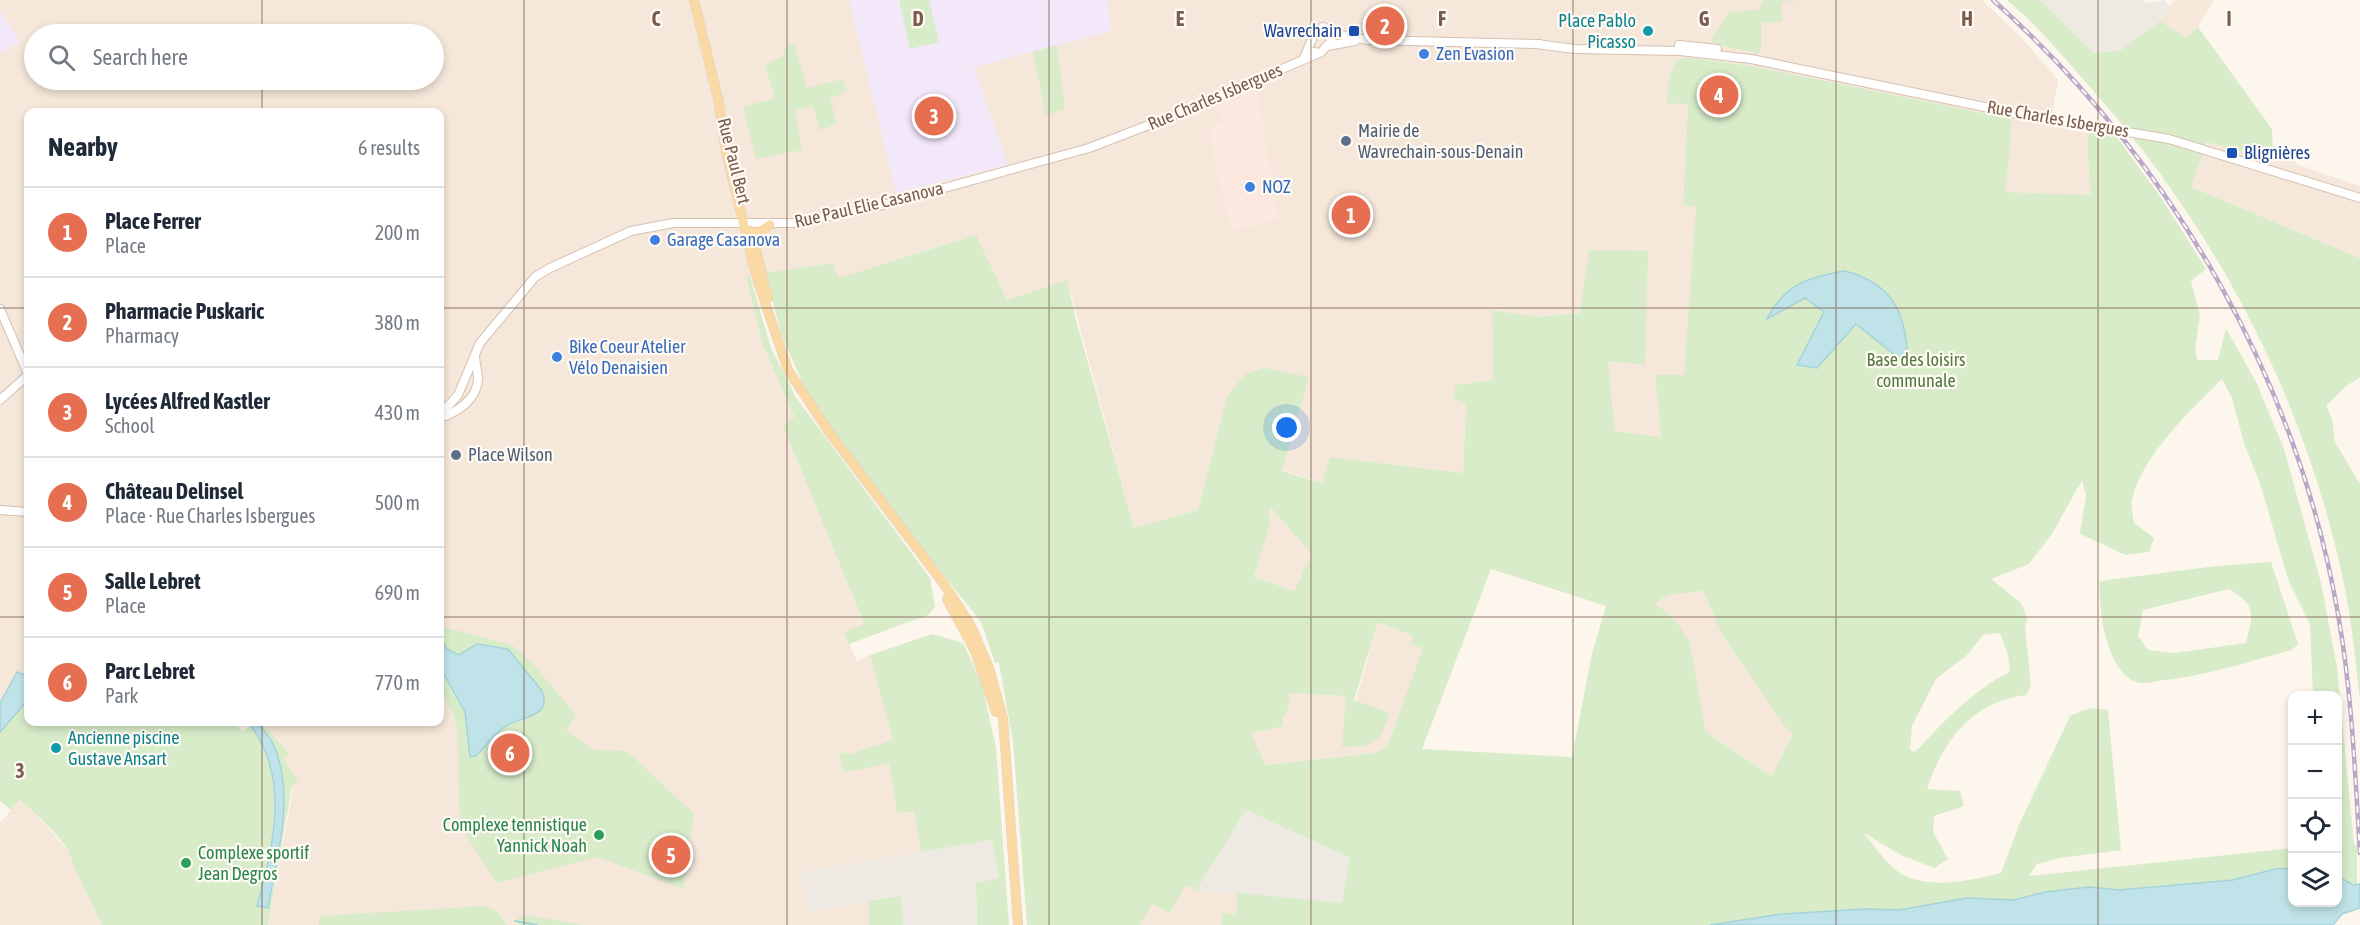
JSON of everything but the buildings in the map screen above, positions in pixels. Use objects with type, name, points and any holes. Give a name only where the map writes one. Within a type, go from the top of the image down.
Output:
[{"type":"main road","name":"Rue Paul Bert","points":[[694,0],[717,98],[724,141],[746,225]]},
{"type":"main road","points":[[1325,27],[1331,30],[1333,38],[1327,46],[1314,50],[1318,29],[1325,27]]},
{"type":"main road","name":"Rue Charles Isbergues","points":[[1331,30],[1368,40]]},
{"type":"main road","name":"Rue Charles Isbergues","points":[[1327,46],[1368,40],[1536,44],[1583,50],[1680,51],[1751,59],[2014,113],[2176,141],[2360,198]]},
{"type":"main road","name":"Rue Charles Isbergues","points":[[1125,136],[1304,58],[1314,50]]},
{"type":"main road","name":"Rue Paul Elie Casanova","points":[[475,355],[480,343],[532,280],[550,268],[641,228],[674,223],[770,225],[826,218],[1029,167],[1125,136]]},
{"type":"main road","points":[[746,225],[755,244],[774,333]]},
{"type":"main road","points":[[746,225],[762,297],[785,362],[800,391],[959,607],[983,652],[1000,705],[1018,925]]},
{"type":"main road","points":[[755,244],[759,232],[770,225]]},
{"type":"main road","points":[[0,310],[24,365]]},
{"type":"main road","points":[[444,408],[458,395],[475,355]]},
{"type":"main road","points":[[444,416],[458,410],[475,391],[478,379],[475,355]]},
{"type":"main road","points":[[0,400],[24,378]]},
{"type":"main road","points":[[0,510],[24,512]]},
{"type":"shaded area","points":[[0,0],[1982,0],[2021,37],[2058,80],[2053,127],[2087,133],[2090,196],[2006,192],[2012,119],[1752,66],[1687,57],[1675,62],[1669,79],[1667,103],[1688,103],[1683,205],[1696,206],[1691,286],[1684,375],[1655,376],[1661,437],[1615,431],[1608,360],[1645,364],[1590,250],[1580,313],[1538,317],[1492,310],[1493,380],[1457,385],[1453,399],[1466,403],[1463,473],[1330,457],[1323,483],[1282,470],[1288,443],[1227,397],[1198,510],[1134,528],[1067,280],[1007,300],[975,235],[838,278],[766,273],[746,277],[762,343],[794,418],[783,426],[864,625],[844,632],[857,661],[870,655],[894,741],[850,754],[838,753],[844,772],[889,764],[897,813],[914,812],[921,852],[800,873],[810,911],[868,901],[869,925],[585,925],[525,915],[517,918],[519,925],[268,925],[293,789],[284,758],[289,754],[265,726],[444,726],[444,108],[24,108],[24,675],[17,672],[0,703]]},
{"type":"shaded area","points":[[849,0],[1108,0],[1111,31],[974,67],[1008,165],[896,193]]},
{"type":"shaded area","points":[[2040,0],[2143,0],[2146,3],[2164,0],[2171,7],[2160,21],[2121,50],[2094,53]]},
{"type":"shaded area","points":[[2174,0],[2214,0],[2198,27],[2186,38],[2160,21]]},
{"type":"shaded area","points":[[0,10],[20,43],[0,53]]},
{"type":"shaded area","points":[[1256,87],[1279,219],[1232,231],[1216,170],[1209,127],[1222,123],[1218,104]]},
{"type":"shaded area","points":[[2207,142],[2260,157],[2262,152],[2295,161],[2298,165],[2360,186],[2360,258],[2191,187]]},
{"type":"shaded area","points":[[1270,507],[1313,554],[1294,591],[1254,578],[1271,520],[1268,514]]},
{"type":"shaded area","points":[[1703,591],[1723,636],[1786,728],[1793,733],[1772,776],[1706,732],[1690,643],[1655,603],[1668,595]]},
{"type":"shaded area","points":[[1378,622],[1413,636],[1424,648],[1390,739],[1384,748],[1374,753],[1264,765],[1251,733],[1284,726],[1282,716],[1287,714],[1290,693],[1347,696],[1343,747]]},
{"type":"shaded area","points":[[20,800],[44,823],[73,857],[73,865],[102,925],[0,925],[0,823]]},
{"type":"shaded area","points":[[1246,810],[1350,858],[1342,903],[1196,891]]},
{"type":"shaded area","points":[[992,840],[999,879],[976,883],[977,925],[903,925],[900,896],[810,911],[800,872]]},
{"type":"shaded area","points":[[1186,885],[1196,891],[1237,893],[1236,915],[1222,913],[1222,925],[1140,925],[1151,904],[1170,913]]},
{"type":"green space","points":[[899,0],[929,0],[939,42],[910,49]]},
{"type":"green space","points":[[1763,0],[1806,1],[1781,2],[1783,21],[1761,23],[1759,54],[1715,44],[1711,39],[1729,13],[1759,9]]},
{"type":"green space","points":[[2007,0],[2040,0],[2094,53],[2121,50],[2160,21],[2186,38],[2198,27],[2272,129],[2273,155],[2263,152],[2260,157],[2207,142],[2191,187],[2360,258],[2360,377],[2345,387],[2326,406],[2332,418],[2335,442],[2360,484],[2360,700],[2347,602],[2324,505],[2303,441],[2278,378],[2249,318],[2216,258],[2180,202],[2140,147],[2054,46]]},
{"type":"green space","points":[[794,44],[807,88],[843,79],[847,91],[830,99],[837,124],[820,130],[813,106],[795,110],[802,150],[756,159],[743,107],[775,98],[765,65],[783,56],[786,46]]},
{"type":"green space","points":[[1057,45],[1065,109],[1046,115],[1033,52]]},
{"type":"green space","name":"Base des loisirs communale","points":[[1686,57],[1752,66],[2012,119],[2006,192],[2090,195],[2087,133],[2115,135],[2162,199],[2206,269],[2191,281],[2200,316],[2195,349],[2197,360],[2218,360],[2226,328],[2256,382],[2284,449],[2321,583],[2339,691],[2313,691],[2310,625],[2288,579],[2260,483],[2244,443],[2232,398],[2222,379],[2196,404],[2156,451],[2137,484],[2132,500],[2134,523],[2154,538],[2149,552],[2126,555],[2080,534],[2086,496],[2082,480],[2052,534],[2029,564],[1991,579],[2021,603],[2027,618],[2025,629],[2031,685],[2026,695],[1990,705],[1962,726],[1951,740],[1934,771],[1927,789],[1960,791],[1964,806],[1934,816],[1933,832],[1948,859],[1934,868],[1901,855],[1864,833],[1891,866],[1916,880],[1944,883],[2001,873],[2019,825],[2070,716],[2090,708],[2108,710],[2121,850],[2060,858],[2037,864],[2029,876],[2288,848],[2288,868],[2275,869],[2233,880],[2119,890],[2089,887],[2045,892],[2014,900],[1945,903],[1899,910],[1866,909],[1782,914],[1710,925],[1222,925],[1222,913],[1236,914],[1237,893],[1342,903],[1350,858],[1246,810],[1196,891],[1186,885],[1170,913],[1152,904],[1140,925],[1027,925],[1013,742],[999,663],[995,663],[981,622],[866,477],[806,391],[781,334],[766,273],[833,263],[838,278],[976,235],[1007,300],[1067,280],[1134,528],[1198,510],[1227,397],[1244,375],[1264,368],[1309,377],[1282,471],[1322,483],[1330,457],[1463,473],[1466,403],[1453,399],[1456,385],[1493,380],[1492,310],[1538,317],[1580,313],[1589,250],[1648,251],[1645,365],[1608,361],[1615,431],[1661,437],[1655,375],[1684,375],[1696,207],[1683,205],[1688,104],[1666,103],[1669,79],[1675,62]],"holes":[[[1271,508],[1312,554],[1294,591],[1254,577],[1271,520],[1268,514]],[[1491,569],[1606,606],[1592,654],[1572,757],[1422,749]],[[1703,591],[1723,636],[1786,728],[1793,733],[1772,776],[1706,732],[1690,643],[1676,621],[1655,603],[1668,595]],[[1378,622],[1413,636],[1410,644],[1423,648],[1390,739],[1384,748],[1374,753],[1265,765],[1251,733],[1284,726],[1282,716],[1287,714],[1290,693],[1346,696],[1342,747],[1362,746],[1374,741],[1379,737],[1390,713],[1354,700]],[[2000,633],[2008,654],[2010,672],[1971,697],[1915,752],[1910,750],[1912,726],[1936,679],[1967,655],[1983,635]]]},
{"type":"green space","points":[[750,276],[771,348],[795,396],[930,578],[935,607],[928,615],[849,644],[844,632],[864,624],[783,426],[794,417],[762,343],[746,277]]},
{"type":"green space","points":[[2271,562],[2298,644],[2292,650],[2191,676],[2143,683],[2128,677],[2119,667],[2106,639],[2100,581],[2216,566]],"holes":[[[2229,589],[2249,606],[2251,612],[2246,643],[2174,653],[2148,650],[2138,636],[2143,610]]]},
{"type":"green space","points":[[444,627],[512,645],[535,666],[576,715],[566,731],[596,750],[627,751],[694,814],[683,889],[598,857],[496,883],[460,825],[457,725],[444,698]]},
{"type":"green space","points":[[932,634],[963,643],[982,684],[996,748],[1009,925],[977,925],[976,883],[999,878],[992,840],[921,852],[914,812],[897,813],[889,764],[844,772],[838,752],[850,754],[893,740],[870,655]]},
{"type":"green space","points":[[24,705],[24,726],[238,726],[243,731],[252,726],[263,747],[274,791],[273,836],[257,905],[268,908],[282,832],[283,792],[277,752],[260,726],[265,726],[289,754],[284,759],[298,781],[292,786],[268,925],[102,925],[67,848],[60,839],[20,800],[11,810],[0,801],[0,732]]},
{"type":"green space","points":[[2342,719],[2354,844],[2357,845],[2357,884],[2342,879]]},
{"type":"green space","points":[[901,896],[903,925],[869,925],[868,901]]},
{"type":"green space","points":[[485,906],[498,912],[507,925],[319,925],[319,916]]},
{"type":"green space","points":[[525,915],[585,925],[519,925],[517,918]]},
{"type":"water","points":[[1845,271],[1877,285],[1895,305],[1905,332],[1909,366],[1856,324],[1817,368],[1797,365],[1824,312],[1805,298],[1767,319],[1782,298],[1799,284],[1820,276]]},
{"type":"water","points":[[444,644],[447,649],[459,655],[477,644],[508,649],[542,691],[544,700],[543,707],[538,712],[509,724],[476,756],[470,757],[465,712],[444,674]]},
{"type":"water","points":[[17,672],[24,675],[24,705],[0,732],[0,703]]},
{"type":"water","points":[[250,726],[260,726],[275,747],[284,794],[282,833],[268,908],[257,906],[269,859],[275,811],[270,765],[261,743]]},
{"type":"water","points":[[2288,868],[2288,907],[2342,907],[2342,878],[2353,885],[2360,884],[2360,908],[2342,914],[2333,925],[1710,925],[1782,914],[1866,909],[1899,910],[1967,898],[2014,900],[2045,892],[2089,887],[2119,890],[2233,880],[2275,869]]},
{"type":"waterway","points":[[515,921],[537,925]]},
{"type":"railway","points":[[1993,0],[2057,62],[2116,130],[2169,202],[2216,278],[2257,358],[2292,441],[2319,526],[2338,614],[2350,703],[2360,853]]},
{"type":"place","name":"Pharmacie Puskaric","points":[[1385,26]]},
{"type":"place","name":"Wavrechain","points":[[1354,31]]},
{"type":"place","name":"Place Pablo Picasso","points":[[1648,31]]},
{"type":"place","name":"Zen Evasion","points":[[1424,54]]},
{"type":"place","name":"Château Delinsel","points":[[1719,95]]},
{"type":"place","name":"Lycées Alfred Kastler","points":[[934,116]]},
{"type":"place","name":"Mairie de Wavrechain-sous-Denain","points":[[1346,141]]},
{"type":"place","name":"Blignières","points":[[2232,153]]},
{"type":"place","name":"NOZ","points":[[1250,187]]},
{"type":"place","name":"Place Ferrer","points":[[1351,215]]},
{"type":"place","name":"Garage Casanova","points":[[655,240]]},
{"type":"place","name":"Bike Coeur Atelier Vélo Denaisien","points":[[557,357]]},
{"type":"place","name":"Place Wilson","points":[[456,455]]},
{"type":"place","name":"Ancienne piscine Gustave Ansart","points":[[56,748]]},
{"type":"place","name":"Parc Lebret","points":[[510,753]]},
{"type":"place","name":"Complexe tennistique Yannick Noah","points":[[599,835]]},
{"type":"place","name":"Salle Lebret","points":[[671,855]]},
{"type":"place","name":"Complexe sportif Jean Degros","points":[[186,863]]}]
